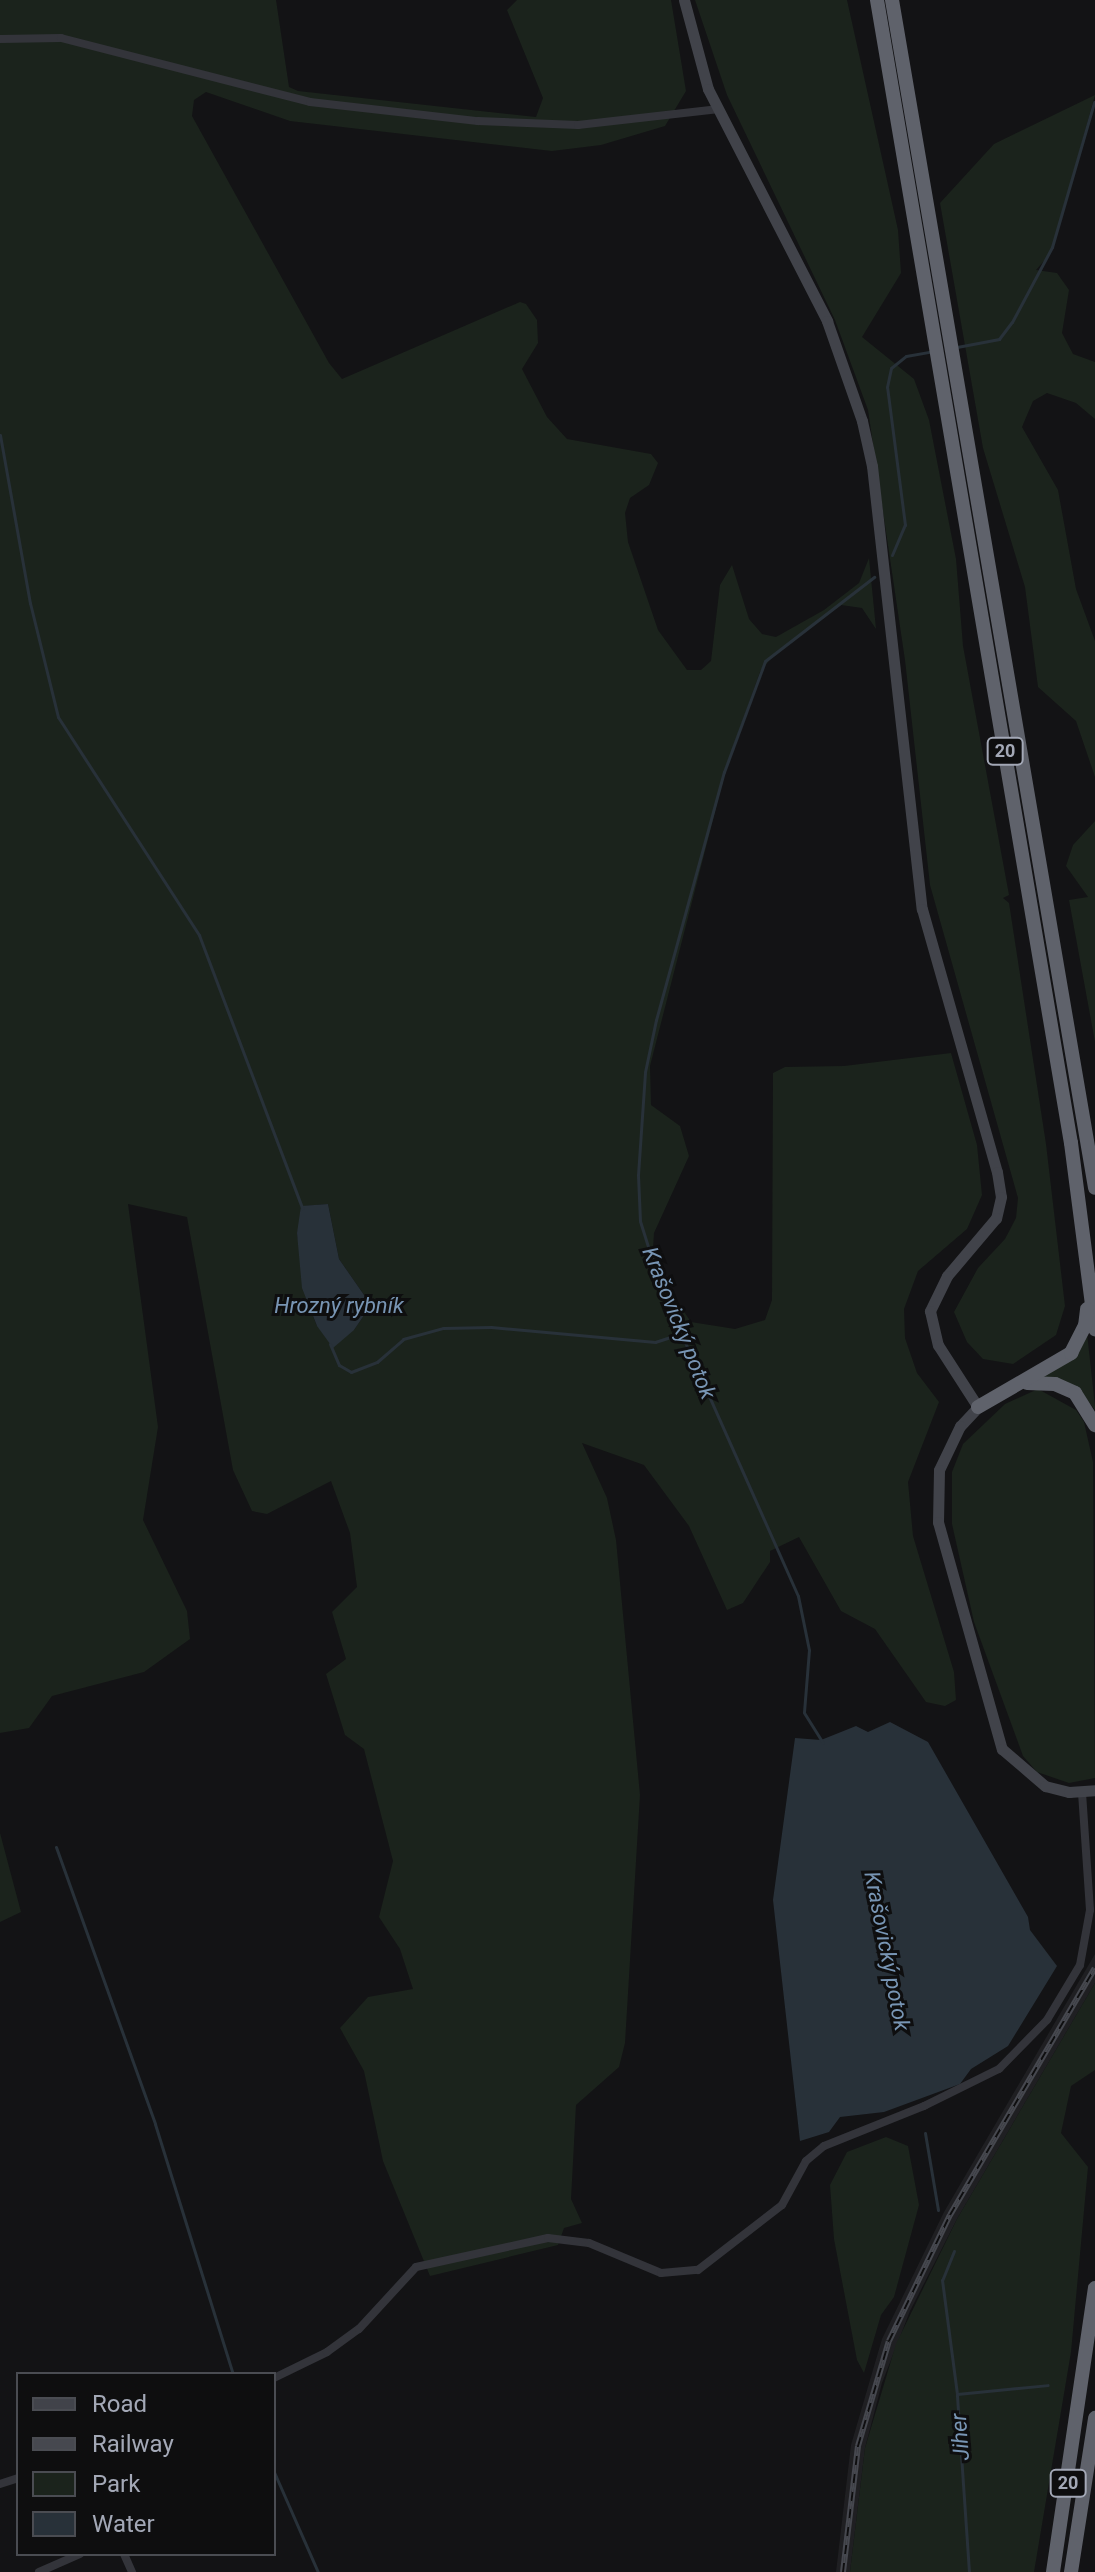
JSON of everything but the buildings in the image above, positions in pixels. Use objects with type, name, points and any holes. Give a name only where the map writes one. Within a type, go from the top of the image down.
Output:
[{"type":"highway","name":"20","points":[[877,0],[1051,1019],[1095,1329]]},
{"type":"highway","name":"20","points":[[892,0],[1095,1188]]},
{"type":"highway","points":[[978,1407],[1026,1383],[1078,1344],[1085,1326],[1089,1277]]},
{"type":"highway","points":[[1026,1383],[1055,1384],[1075,1393],[1095,1425]]},
{"type":"highway","name":"20","points":[[1053,2572],[1095,2288]]},
{"type":"highway","name":"20","points":[[1071,2572],[1095,2418]]},
{"type":"street","points":[[684,0],[719,109],[827,321],[848,373],[872,466],[914,864],[1001,1197],[991,1227],[947,1276],[930,1311],[938,1345],[978,1407],[948,1445],[936,1493],[938,1522],[994,1730],[1016,1766],[1045,1786],[1082,1792],[1095,1790]]},
{"type":"street","points":[[0,39],[61,38],[310,102],[478,121],[578,125],[719,109]]},
{"type":"street","points":[[276,2377],[327,2352],[359,2329],[416,2267],[548,2238],[589,2243],[661,2273],[698,2270],[782,2205],[806,2161],[824,2146],[924,2106],[999,2069],[1047,2020],[1080,1965],[1090,1898],[1082,1792]]},
{"type":"street","points":[[39,2572],[75,2556]]},
{"type":"shaded area","points":[[1095,1954],[1095,1983],[957,2219],[910,2311],[882,2383],[865,2448],[850,2572],[836,2572],[851,2445],[882,2339],[944,2212]]},
{"type":"green space","points":[[0,0],[276,0],[289,87],[298,91],[536,117],[543,98],[507,10],[517,0],[671,0],[686,91],[665,126],[601,145],[552,151],[290,121],[206,92],[194,100],[192,116],[329,363],[342,379],[520,302],[526,304],[537,320],[538,343],[522,369],[547,417],[567,439],[651,454],[658,463],[649,485],[630,498],[625,513],[628,542],[658,630],[687,670],[701,670],[711,661],[720,585],[732,565],[749,619],[762,634],[776,637],[824,610],[859,583],[869,558],[876,629],[862,608],[841,605],[777,651],[760,672],[728,761],[650,1066],[651,1105],[680,1126],[689,1156],[654,1233],[653,1249],[663,1281],[691,1322],[735,1329],[765,1320],[772,1300],[773,1073],[785,1067],[844,1066],[951,1053],[977,1145],[982,1195],[967,1229],[918,1271],[904,1309],[905,1338],[917,1373],[939,1402],[908,1482],[913,1536],[954,1672],[956,1700],[945,1706],[926,1702],[875,1629],[841,1611],[799,1537],[770,1551],[770,1562],[743,1603],[727,1610],[689,1526],[644,1465],[582,1443],[607,1498],[616,1540],[640,1795],[625,2043],[619,2067],[576,2105],[571,2199],[582,2223],[564,2228],[558,2245],[430,2276],[383,2161],[364,2071],[340,2028],[368,1997],[413,1989],[400,1949],[379,1917],[393,1861],[364,1749],[345,1735],[326,1674],[346,1659],[332,1612],[357,1587],[350,1533],[331,1481],[267,1514],[252,1511],[233,1470],[187,1217],[128,1204],[158,1427],[143,1520],[187,1611],[190,1639],[144,1672],[52,1696],[29,1728],[0,1733]],"holes":[[[328,1204],[339,1259],[371,1305],[354,1330],[317,1326],[307,1302],[297,1233],[305,1206]]]},
{"type":"green space","points":[[695,0],[847,0],[898,230],[901,273],[862,337],[914,379],[929,420],[956,559],[963,646],[1009,895],[1003,898],[1009,903],[1046,1144],[1065,1306],[1056,1335],[1013,1364],[983,1359],[967,1342],[954,1312],[978,1268],[1005,1239],[1016,1218],[1018,1198],[930,885],[905,660],[868,410],[835,320],[727,95]]},
{"type":"green space","points":[[1095,95],[1051,253],[1036,270],[1057,273],[1069,290],[1062,333],[1073,354],[1095,362],[1095,419],[1076,403],[1047,393],[1033,401],[1022,427],[1058,490],[1076,589],[1095,641],[1095,777],[1076,721],[1038,687],[1025,587],[983,448],[940,203],[994,144]]},
{"type":"green space","points":[[1095,821],[1095,1042],[1069,900],[1088,897],[1066,866],[1073,845]]},
{"type":"green space","points":[[1087,1333],[1095,1410],[1079,1390],[1042,1378]]},
{"type":"green space","points":[[1038,1389],[1076,1410],[1084,1422],[1093,1462],[1095,1778],[1069,1783],[1037,1772],[1023,1756],[974,1622],[952,1524],[952,1472],[963,1444],[1005,1404]]},
{"type":"green space","points":[[0,1833],[21,1912],[0,1922]]},
{"type":"green space","points":[[1095,1983],[1095,2070],[1071,2086],[1061,2133],[1088,2167],[1071,2352],[1034,2572],[850,2572],[865,2448],[896,2344],[957,2219]]},
{"type":"green space","points":[[886,2137],[908,2146],[919,2205],[894,2297],[881,2315],[864,2373],[857,2360],[834,2239],[830,2185],[847,2152]]},
{"type":"water","name":"Hrozný rybník","points":[[328,1204],[339,1259],[371,1305],[354,1330],[333,1348],[317,1326],[302,1288],[297,1233],[301,1206]]},
{"type":"water","points":[[890,1722],[928,1742],[1028,1917],[1030,1930],[1057,1966],[1008,2046],[971,2069],[960,2084],[884,2112],[840,2117],[829,2132],[800,2141],[773,1900],[795,1738],[821,1740],[856,1726],[868,1732]]},
{"type":"waterway","name":"Krašovický potok","points":[[957,347],[999,339],[1012,322],[1052,247],[1094,102]]},
{"type":"waterway","name":"Krašovický potok","points":[[892,555],[905,525],[887,387],[891,368],[906,356],[934,351]]},
{"type":"waterway","points":[[0,435],[30,603],[58,717],[199,935],[302,1208]]},
{"type":"waterway","name":"Krašovický potok","points":[[823,1743],[804,1712],[809,1650],[798,1596],[661,1288],[640,1221],[638,1175],[645,1072],[656,1020],[724,772],[765,661],[874,577]]},
{"type":"waterway","points":[[330,1344],[339,1365],[351,1372],[377,1362],[403,1339],[443,1328],[491,1327],[655,1342],[680,1334]]},
{"type":"waterway","points":[[56,1847],[155,2124],[232,2372]]},
{"type":"waterway","name":"Krašovický potok","points":[[925,2133],[938,2210]]},
{"type":"waterway","name":"Krašovický potok","points":[[954,2251],[942,2280],[957,2394]]},
{"type":"waterway","name":"Jiher","points":[[969,2572],[957,2394],[1048,2385]]},
{"type":"waterway","points":[[276,2477],[318,2572]]},
{"type":"railway","points":[[843,2572],[858,2446],[889,2341],[950,2215],[1095,1968]]}]
